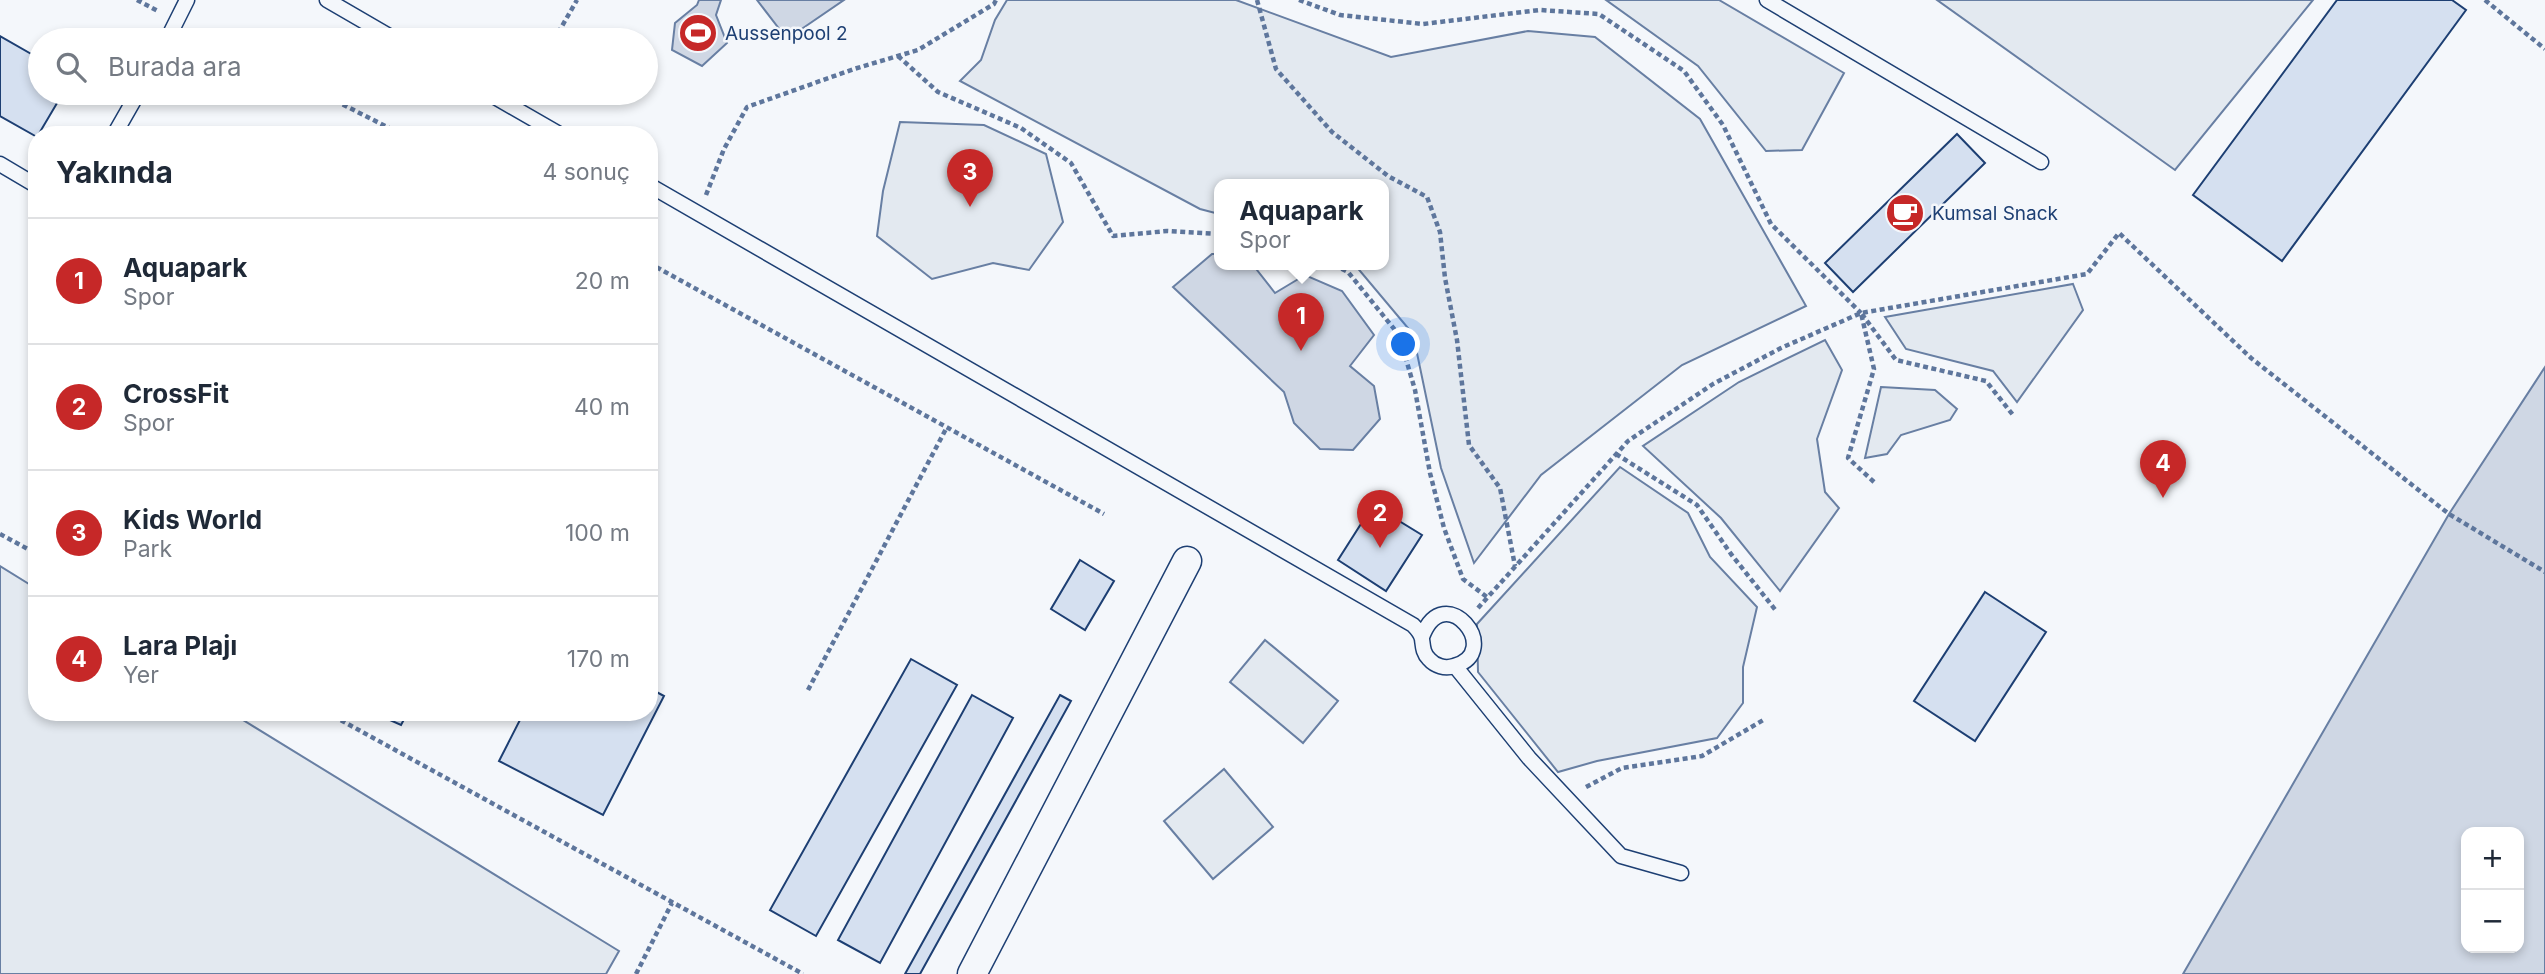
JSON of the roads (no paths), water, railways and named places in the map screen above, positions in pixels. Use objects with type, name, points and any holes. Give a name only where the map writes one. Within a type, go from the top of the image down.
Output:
[{"type":"street","points":[[972,974],[1188,561]]},
{"type":"lane","points":[[173,28],[187,0]]},
{"type":"lane","points":[[327,0],[375,28]]},
{"type":"lane","points":[[1767,0],[2041,162]]},
{"type":"lane","points":[[119,126],[131,105]]},
{"type":"lane","points":[[509,105],[545,126]]},
{"type":"lane","points":[[0,164],[28,181]]},
{"type":"lane","points":[[658,190],[1413,625],[1422,636]]},
{"type":"lane","points":[[1448,615],[1465,622],[1474,638],[1473,648],[1469,656],[1455,666],[1438,665],[1430,661],[1422,645],[1422,636],[1431,621],[1448,615]]},
{"type":"lane","points":[[1455,666],[1529,758],[1621,856],[1681,873]]},
{"type":"place","name":"Aussenpool 2","points":[[698,33]]},
{"type":"place","name":"Kids World","points":[[970,207]]},
{"type":"place","name":"Kumsal Snack","points":[[1905,213]]},
{"type":"place","name":"Aquapark","points":[[1301,351]]},
{"type":"place","name":"Lara Plajı","points":[[2163,498]]},
{"type":"place","name":"CrossFit","points":[[1380,548]]}]
